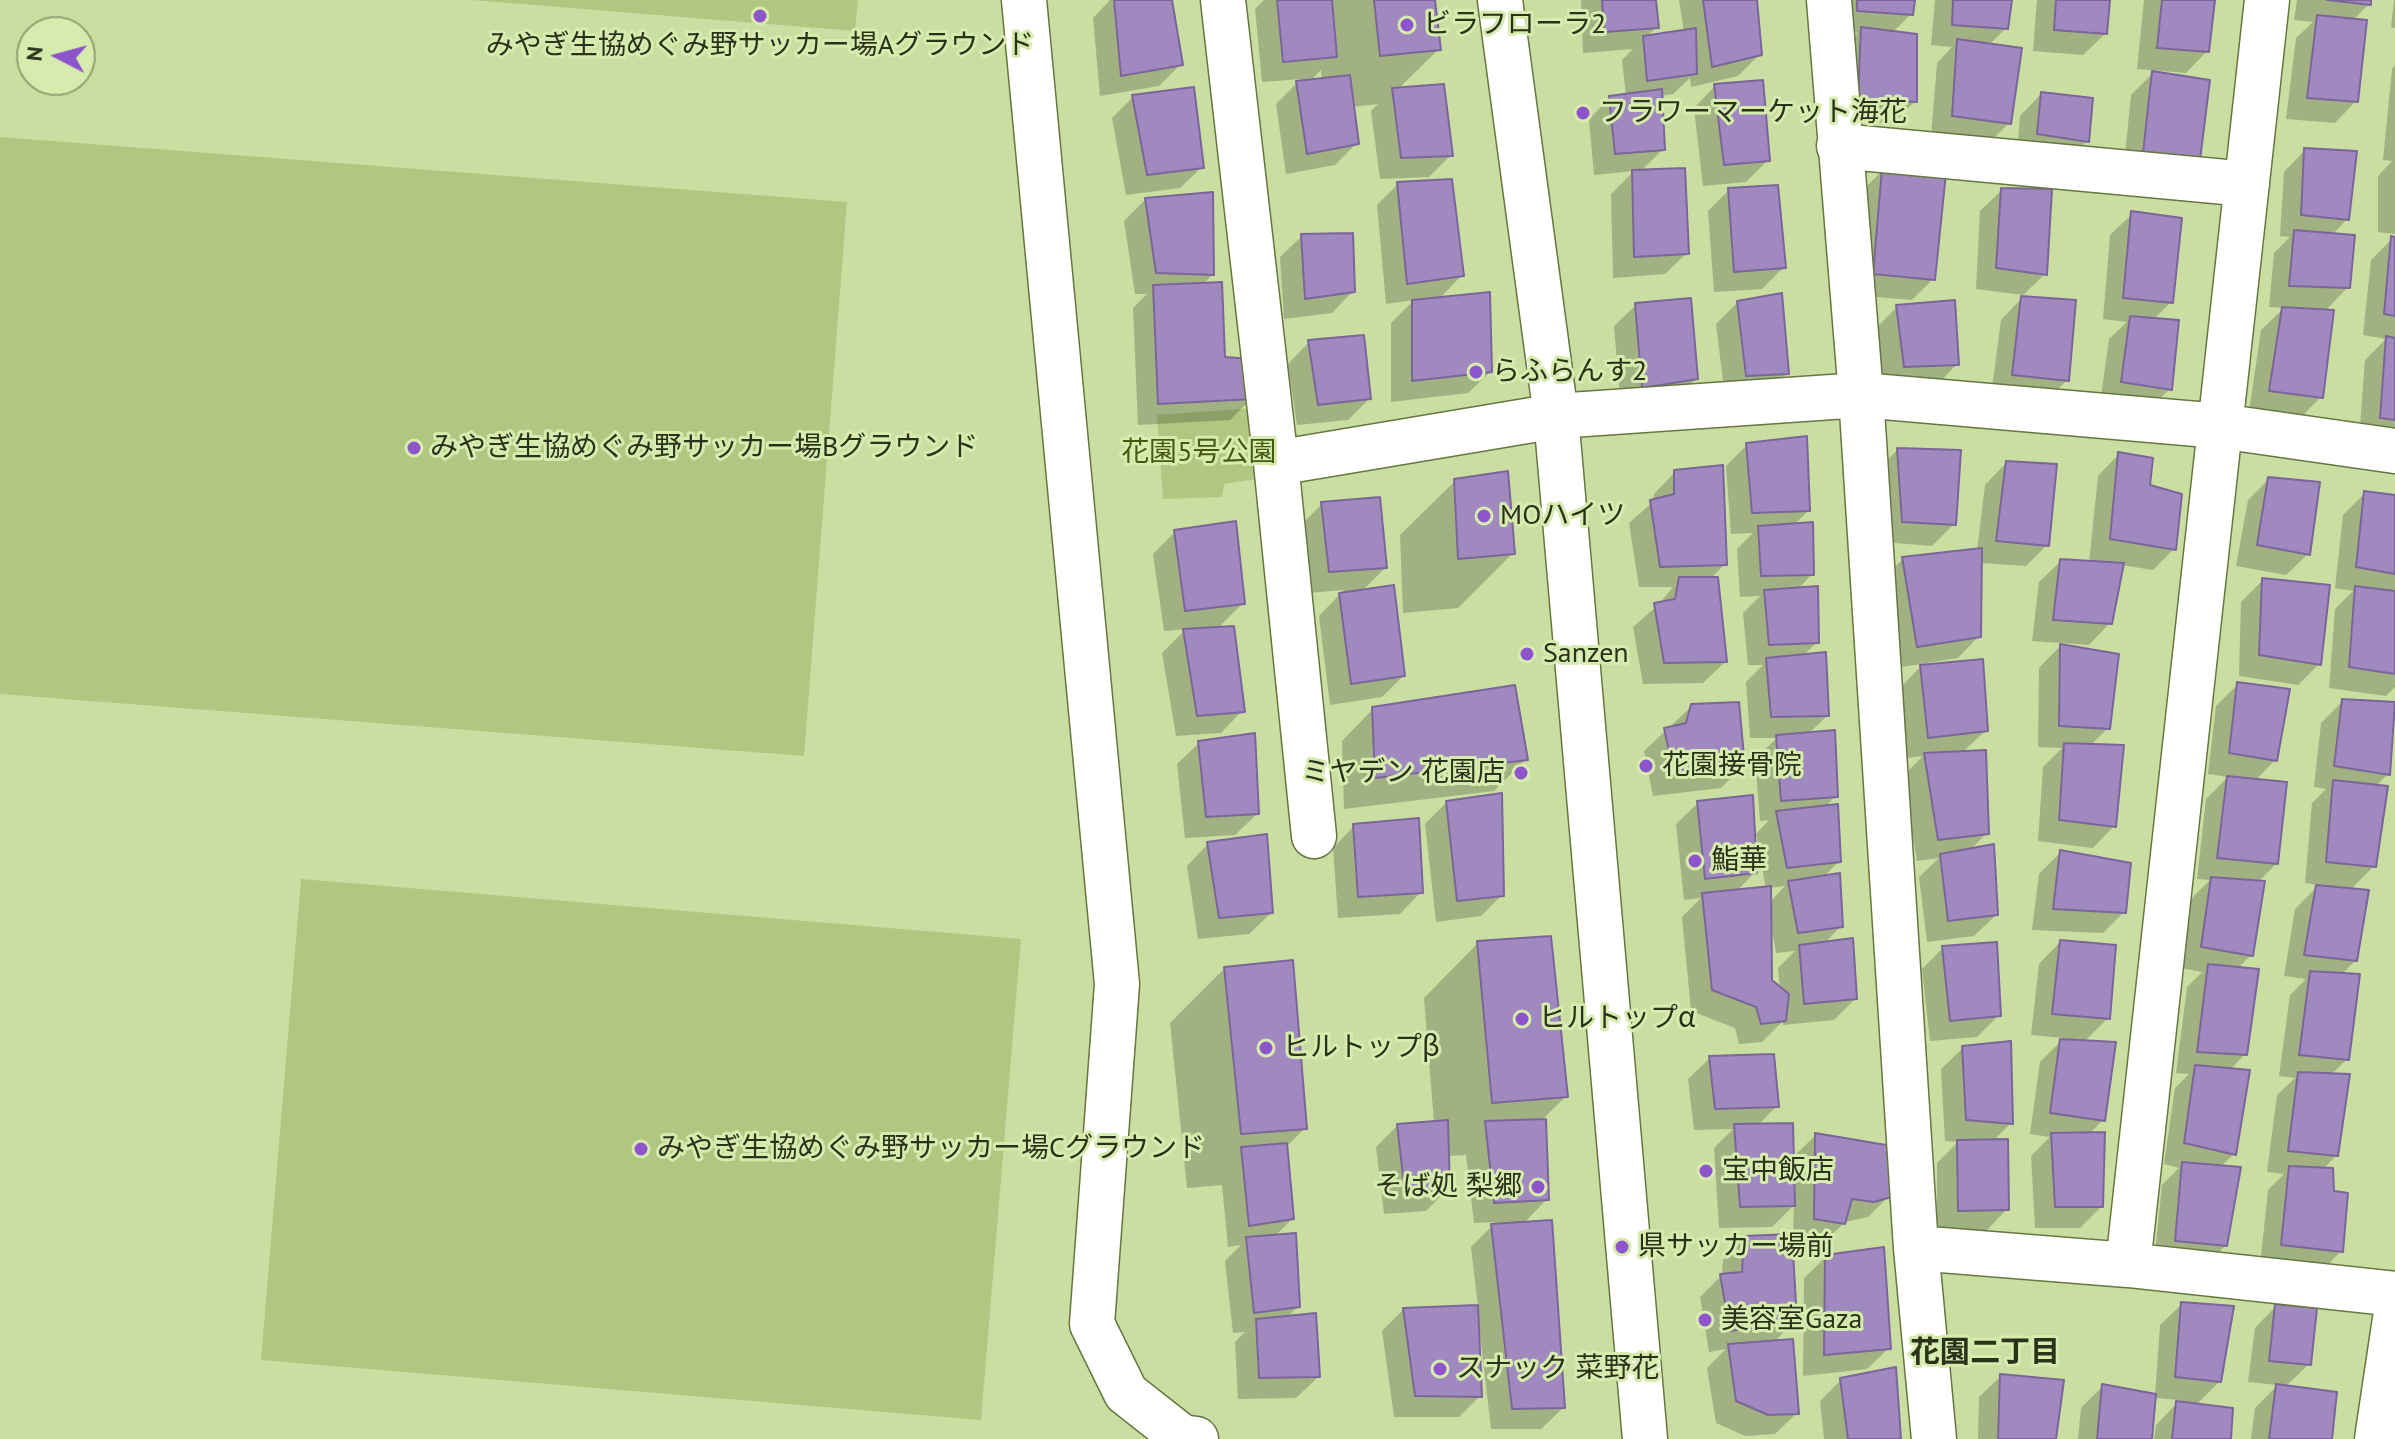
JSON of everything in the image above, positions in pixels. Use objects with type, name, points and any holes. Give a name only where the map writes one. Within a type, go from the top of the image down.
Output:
[{"type":"street","points":[[1024,0],[1117,984],[1092,1324],[1126,1393],[1182,1437],[1196,1439]]},
{"type":"street","points":[[1223,0],[1276,463],[1314,836]]},
{"type":"street","points":[[1500,0],[1556,416],[1645,1439]]},
{"type":"street","points":[[1829,0],[1861,395],[1916,1248],[1934,1439]]},
{"type":"street","points":[[2128,1265],[2267,0]]},
{"type":"street","points":[[1839,146],[2247,184]]},
{"type":"street","points":[[1276,463],[1556,416],[1861,395],[2220,426],[2395,451]]},
{"type":"street","points":[[1916,1248],[2128,1265],[2395,1294]]},
{"type":"street","points":[[2377,1439],[2395,1319]]},
{"type":"green space","name":"みやぎ生協めぐみ野サッカー場Aグラウンド","points":[[472,0],[858,0],[855,31]]},
{"type":"green space","name":"みやぎ生協めぐみ野サッカー場Bグラウンド","points":[[0,137],[847,202],[804,756],[0,694]]},
{"type":"green space","name":"花園5号公園","points":[[1255,408],[1263,478],[1224,484],[1222,497],[1163,499],[1157,415]]},
{"type":"green space","name":"みやぎ生協めぐみ野サッカー場Cグラウンド","points":[[301,879],[1021,939],[981,1420],[261,1360]]},
{"type":"building","points":[[1114,0],[1172,0],[1183,65],[1121,76]]},
{"type":"building","points":[[1277,0],[1332,0],[1337,57],[1283,62]]},
{"type":"building","name":"ビラフローラ2","points":[[1374,0],[1435,0],[1441,50],[1380,56]]},
{"type":"building","points":[[1602,0],[1656,0],[1659,28],[1604,32]]},
{"type":"building","points":[[1703,0],[1757,0],[1762,55],[1712,67]]},
{"type":"building","points":[[1857,0],[1915,0],[1913,15],[1857,11]]},
{"type":"building","points":[[1953,0],[2012,0],[2008,29],[1952,25]]},
{"type":"building","points":[[2056,0],[2110,0],[2107,34],[2054,30]]},
{"type":"building","points":[[2162,0],[2215,0],[2209,52],[2157,48]]},
{"type":"building","points":[[2327,0],[2371,0],[2371,5]]},
{"type":"building","points":[[2317,15],[2367,20],[2358,102],[2307,98]]},
{"type":"building","points":[[1861,27],[1917,34],[1917,102],[1858,99]]},
{"type":"building","points":[[1696,28],[1697,74],[1647,81],[1643,36]]},
{"type":"building","points":[[1957,39],[2022,48],[2011,124],[1952,116]]},
{"type":"building","points":[[2152,71],[2210,80],[2200,160],[2143,153]]},
{"type":"building","points":[[1350,75],[1359,144],[1307,154],[1296,81]]},
{"type":"building","points":[[1763,80],[1770,161],[1724,165],[1714,84]]},
{"type":"building","points":[[1444,84],[1453,156],[1401,158],[1392,88]]},
{"type":"building","points":[[1194,87],[1204,168],[1147,175],[1132,95]]},
{"type":"building","points":[[1662,89],[1665,150],[1615,154],[1609,96]]},
{"type":"building","points":[[2041,92],[2093,98],[2089,142],[2037,134]]},
{"type":"building","points":[[2304,148],[2357,151],[2349,220],[2301,215]]},
{"type":"building","points":[[1685,168],[1689,254],[1634,257],[1632,170]]},
{"type":"building","points":[[1882,169],[1946,173],[1935,280],[1873,274]]},
{"type":"building","points":[[1452,179],[1464,276],[1407,284],[1397,182]]},
{"type":"building","points":[[1778,185],[1786,268],[1734,272],[1728,188]]},
{"type":"building","points":[[2001,188],[2052,189],[2047,275],[1996,268]]},
{"type":"building","points":[[1213,192],[1214,275],[1156,273],[1145,198]]},
{"type":"building","points":[[2131,211],[2182,218],[2173,303],[2123,298]]},
{"type":"building","points":[[2294,230],[2355,235],[2350,288],[2289,286]]},
{"type":"building","points":[[1353,233],[1355,292],[1305,299],[1301,234]]},
{"type":"building","points":[[2391,236],[2395,237],[2395,316],[2384,314]]},
{"type":"building","points":[[1222,282],[1225,357],[1251,359],[1254,399],[1158,404],[1153,285]]},
{"type":"building","points":[[1490,292],[1492,372],[1412,381],[1412,300]]},
{"type":"building","points":[[1782,293],[1789,374],[1746,376],[1737,301]]},
{"type":"building","points":[[2021,296],[2076,300],[2069,381],[2012,375]]},
{"type":"building","points":[[1691,298],[1698,379],[1642,388],[1635,303]]},
{"type":"building","points":[[1955,300],[1959,365],[1904,367],[1896,305]]},
{"type":"building","points":[[2282,307],[2334,310],[2323,398],[2269,391]]},
{"type":"building","points":[[2130,316],[2179,320],[2172,390],[2121,382]]},
{"type":"building","points":[[1364,335],[1371,399],[1318,405],[1308,340]]},
{"type":"building","points":[[2386,336],[2395,338],[2395,420],[2380,418]]},
{"type":"building","points":[[1807,436],[1810,511],[1752,513],[1746,443]]},
{"type":"building","points":[[1897,448],[1961,450],[1956,525],[1902,522]]},
{"type":"building","points":[[2118,452],[2153,458],[2150,485],[2182,494],[2176,550],[2110,539]]},
{"type":"building","points":[[2006,461],[2057,464],[2049,546],[1996,541]]},
{"type":"building","points":[[1723,465],[1727,565],[1660,567],[1650,500],[1674,494],[1674,470]]},
{"type":"building","name":"MOハイツ","points":[[1508,471],[1515,554],[1458,559],[1454,479]]},
{"type":"building","points":[[2268,477],[2320,482],[2310,555],[2257,545]]},
{"type":"building","points":[[2364,491],[2395,495],[2395,574],[2356,567]]},
{"type":"building","points":[[1380,497],[1387,568],[1329,572],[1321,502]]},
{"type":"building","points":[[1236,521],[1245,604],[1185,611],[1174,530]]},
{"type":"building","points":[[1813,522],[1814,575],[1761,576],[1758,526]]},
{"type":"building","points":[[1982,548],[1981,637],[1917,647],[1902,557]]},
{"type":"building","points":[[2060,559],[2124,563],[2112,624],[2053,620]]},
{"type":"building","points":[[1679,577],[1718,577],[1727,662],[1664,663],[1654,603],[1675,599]]},
{"type":"building","points":[[2262,578],[2330,585],[2321,665],[2259,655]]},
{"type":"building","points":[[1394,585],[1405,676],[1351,684],[1339,593]]},
{"type":"building","points":[[1818,586],[1819,643],[1769,645],[1764,590]]},
{"type":"building","points":[[2355,586],[2395,591],[2395,674],[2349,667]]},
{"type":"building","points":[[1234,626],[1245,712],[1197,716],[1183,629]]},
{"type":"building","points":[[2060,644],[2119,654],[2110,729],[2059,726]]},
{"type":"building","points":[[1826,652],[1829,716],[1771,717],[1766,658]]},
{"type":"building","points":[[1983,659],[1988,731],[1928,738],[1920,665]]},
{"type":"building","points":[[2237,682],[2290,689],[2277,761],[2229,753]]},
{"type":"building","points":[[1515,685],[1528,760],[1375,778],[1372,707]]},
{"type":"building","points":[[2342,699],[2395,702],[2390,775],[2334,766]]},
{"type":"building","points":[[1739,702],[1745,767],[1674,775],[1664,728],[1686,723],[1691,704]]},
{"type":"building","points":[[1835,730],[1838,797],[1781,801],[1776,735]]},
{"type":"building","points":[[1255,733],[1259,814],[1206,817],[1198,741]]},
{"type":"building","points":[[2064,743],[2124,745],[2116,827],[2059,820]]},
{"type":"building","points":[[1986,750],[1989,834],[1938,840],[1924,753]]},
{"type":"building","points":[[2227,776],[2287,782],[2278,864],[2217,858]]},
{"type":"building","points":[[2333,780],[2388,786],[2376,867],[2326,862]]},
{"type":"building","points":[[1502,793],[1504,896],[1457,901],[1446,801]]},
{"type":"building","points":[[1753,795],[1757,873],[1705,879],[1697,801]]},
{"type":"building","points":[[1838,804],[1841,862],[1787,868],[1776,811]]},
{"type":"building","points":[[1419,818],[1423,893],[1358,897],[1353,824]]},
{"type":"building","points":[[1267,834],[1273,913],[1219,918],[1207,842]]},
{"type":"building","points":[[1994,844],[1998,915],[1948,921],[1940,854]]},
{"type":"building","points":[[2060,850],[2131,863],[2126,913],[2053,909]]},
{"type":"building","points":[[1840,873],[1843,927],[1798,933],[1788,881]]},
{"type":"building","points":[[2211,877],[2265,881],[2253,956],[2201,947]]},
{"type":"building","points":[[2316,885],[2369,890],[2357,961],[2304,955]]},
{"type":"building","points":[[1771,886],[1772,980],[1789,994],[1786,1021],[1761,1024],[1756,1007],[1712,990],[1702,893]]},
{"type":"building","name":"ヒルトップα","points":[[1551,936],[1568,1097],[1492,1103],[1477,941]]},
{"type":"building","points":[[1853,938],[1857,999],[1804,1004],[1799,945]]},
{"type":"building","points":[[2060,940],[2116,945],[2110,1019],[2052,1014]]},
{"type":"building","points":[[1997,942],[2001,1016],[1950,1021],[1942,946]]},
{"type":"building","name":"ヒルトップβ","points":[[1293,960],[1307,1129],[1241,1134],[1224,967]]},
{"type":"building","points":[[2208,964],[2259,969],[2247,1055],[2197,1052]]},
{"type":"building","points":[[2310,971],[2360,974],[2349,1060],[2299,1055]]},
{"type":"building","points":[[2060,1039],[2116,1042],[2105,1121],[2050,1113]]},
{"type":"building","points":[[2011,1041],[2013,1124],[1966,1120],[1962,1046]]},
{"type":"building","points":[[1774,1054],[1779,1107],[1715,1109],[1709,1056]]},
{"type":"building","points":[[2195,1065],[2250,1070],[2236,1155],[2184,1143]]},
{"type":"building","points":[[2298,1072],[2350,1074],[2338,1156],[2288,1151]]},
{"type":"building","points":[[1546,1119],[1549,1200],[1494,1203],[1485,1121]]},
{"type":"building","points":[[1448,1120],[1450,1190],[1405,1193],[1397,1124]]},
{"type":"building","points":[[1793,1123],[1795,1206],[1740,1207],[1734,1124]]},
{"type":"building","points":[[2105,1132],[2103,1207],[2055,1207],[2051,1133]]},
{"type":"building","points":[[1815,1133],[1892,1146],[1891,1197],[1874,1202],[1852,1199],[1845,1224],[1814,1219]]},
{"type":"building","points":[[2008,1139],[2009,1210],[1958,1211],[1957,1140]]},
{"type":"building","points":[[1287,1143],[1294,1219],[1249,1226],[1241,1147]]},
{"type":"building","points":[[2182,1162],[2241,1167],[2227,1246],[2175,1241]]},
{"type":"building","points":[[2289,1166],[2333,1168],[2334,1191],[2348,1193],[2343,1252],[2281,1245]]},
{"type":"building","points":[[1552,1220],[1565,1408],[1512,1409],[1491,1224]]},
{"type":"building","points":[[1296,1233],[1300,1307],[1254,1313],[1246,1237]]},
{"type":"building","points":[[1792,1234],[1797,1322],[1730,1331],[1720,1274],[1742,1272],[1744,1236]]},
{"type":"building","points":[[1884,1247],[1891,1349],[1824,1355],[1825,1255]]},
{"type":"building","points":[[2181,1302],[2234,1306],[2221,1382],[2175,1377]]},
{"type":"building","points":[[2275,1304],[2317,1308],[2311,1365],[2269,1361]]},
{"type":"building","points":[[1478,1305],[1482,1397],[1415,1396],[1403,1308]]},
{"type":"building","points":[[1316,1313],[1320,1377],[1259,1378],[1256,1319]]},
{"type":"building","points":[[1793,1339],[1799,1414],[1768,1415],[1736,1401],[1728,1344]]},
{"type":"building","points":[[1896,1367],[1901,1439],[1848,1439],[1840,1378]]},
{"type":"building","points":[[2000,1374],[2064,1380],[2056,1439],[1998,1439]]},
{"type":"building","points":[[2102,1384],[2156,1394],[2152,1439],[2097,1439]]},
{"type":"building","points":[[2276,1384],[2337,1392],[2332,1439],[2269,1439]]},
{"type":"building","points":[[2176,1401],[2233,1408],[2231,1439],[2172,1439]]},
{"type":"place","name":"みやぎ生協めぐみ野サッカー場Aグラウンド","points":[[760,16]]},
{"type":"place","name":"ビラフローラ2","points":[[1407,25]]},
{"type":"place","name":"フラワーマーケット海花","points":[[1583,113]]},
{"type":"place","name":"らふらんす2","points":[[1476,372]]},
{"type":"place","name":"みやぎ生協めぐみ野サッカー場Bグラウンド","points":[[414,448]]},
{"type":"place","name":"MOハイツ","points":[[1484,516]]},
{"type":"place","name":"Sanzen","points":[[1527,654]]},
{"type":"place","name":"花園接骨院","points":[[1646,766]]},
{"type":"place","name":"ミヤデン 花園店","points":[[1521,773]]},
{"type":"place","name":"鮨華","points":[[1695,861]]},
{"type":"place","name":"ヒルトップα","points":[[1522,1019]]},
{"type":"place","name":"ヒルトップβ","points":[[1266,1048]]},
{"type":"place","name":"みやぎ生協めぐみ野サッカー場Cグラウンド","points":[[641,1149]]},
{"type":"place","name":"宝中飯店","points":[[1706,1171]]},
{"type":"place","name":"そば処 梨郷","points":[[1538,1187]]},
{"type":"place","name":"県サッカー場前","points":[[1622,1247]]},
{"type":"place","name":"美容室Gaza","points":[[1705,1320]]},
{"type":"place","name":"スナック 菜野花","points":[[1440,1369]]},
{"type":"district","name":"花園二丁目","points":[[1985,1353]]}]
